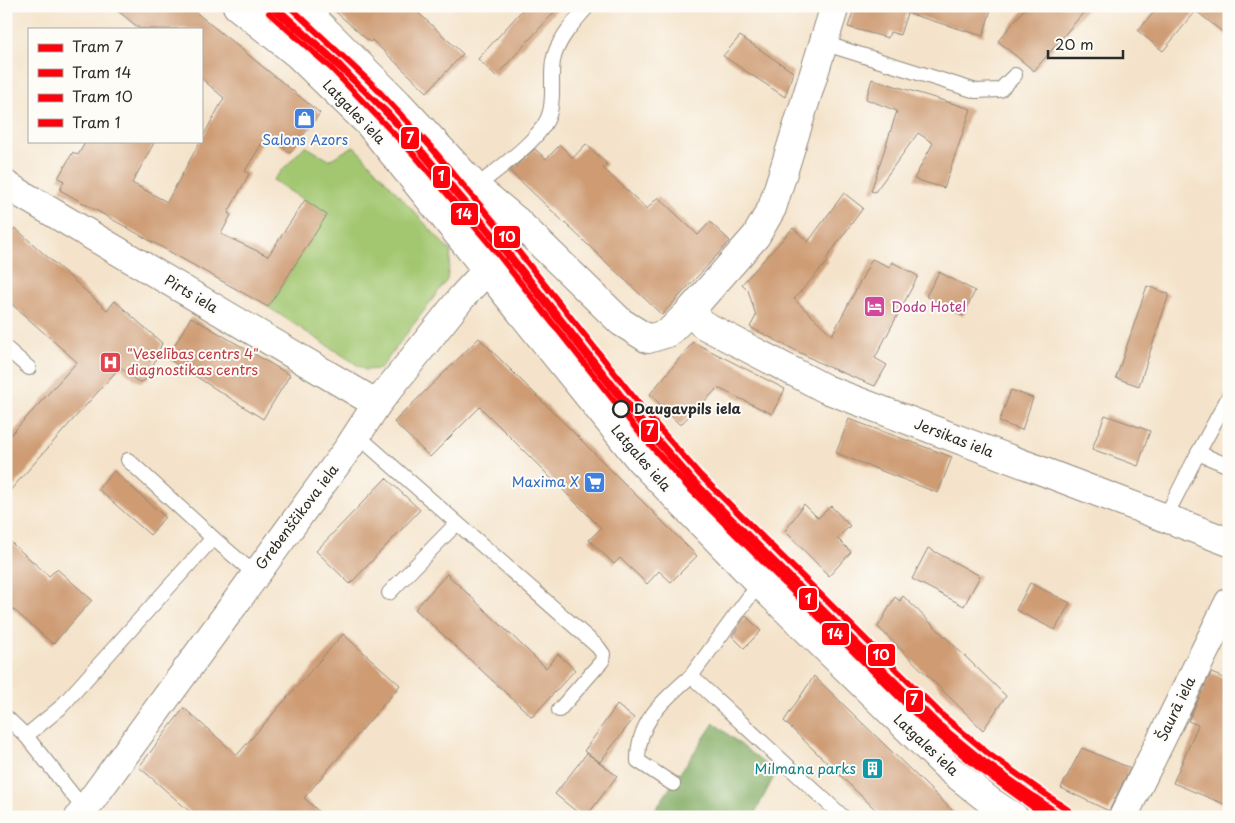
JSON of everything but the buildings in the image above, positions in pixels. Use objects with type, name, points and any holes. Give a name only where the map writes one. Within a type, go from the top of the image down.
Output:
[{"type":"street","name":"Latgales iela","points":[[237,6],[297,54],[369,124],[438,207],[486,271],[508,294],[640,460],[761,585],[948,768],[1014,817]]},
{"type":"street","points":[[300,6],[398,103],[476,187],[517,220],[606,309],[621,322],[648,339],[668,334],[689,312],[756,236],[772,208],[835,6]]},
{"type":"street","name":"Pirts iela","points":[[6,184],[377,404]]},
{"type":"street","name":"Grebenščikova iela","points":[[81,813],[357,435],[377,404],[462,296],[486,271],[517,220]]},
{"type":"street","name":"Jersikas iela","points":[[689,312],[704,325],[826,389],[1229,542]]},
{"type":"street","name":"Šaurā iela","points":[[1123,817],[1229,602]]},
{"type":"lane","points":[[476,187],[544,126],[549,115],[553,61],[572,25],[588,6]]},
{"type":"lane","points":[[823,43],[976,91],[1000,90],[1015,75]]},
{"type":"lane","points":[[6,348],[29,368]]},
{"type":"lane","points":[[1165,518],[1229,396]]},
{"type":"lane","points":[[357,435],[598,647],[603,654],[602,661],[559,710]]},
{"type":"lane","points":[[1198,453],[1229,466]]},
{"type":"lane","points":[[128,460],[255,574]]},
{"type":"lane","points":[[390,594],[456,524]]},
{"type":"lane","points":[[26,736],[60,708],[213,538]]},
{"type":"lane","points":[[673,784],[638,761],[638,748],[657,706],[691,676],[749,597],[761,585]]},
{"type":"lane","points":[[691,676],[844,817]]},
{"type":"lane","points":[[6,716],[26,736],[81,813]]},
{"type":"green space","points":[[305,146],[329,160],[354,146],[451,252],[447,280],[380,369],[365,370],[268,307],[326,215],[273,180]]},
{"type":"green space","points":[[714,723],[776,773],[755,813],[759,817],[650,817]]},
{"type":"tram line","name":"1","points":[[270,6],[388,113],[503,250],[625,405],[692,483],[935,725],[983,767],[1044,810]]},
{"type":"tram line","name":"7","points":[[275,6],[337,62],[423,152],[504,247],[644,424],[694,481],[936,722],[985,762],[1063,817]]},
{"type":"tram line","name":"10","points":[[289,6],[373,85],[430,146],[511,242],[651,419],[700,475],[942,715],[990,755],[1068,810]]},
{"type":"tram line","name":"14","points":[[269,13],[331,68],[417,158],[497,253],[637,430],[688,487],[930,728],[980,769],[1047,817]]},
{"type":"place","name":"Salons Azors","points":[[305,118]]},
{"type":"place","name":"Dodo Hotel","points":[[875,307]]},
{"type":"place","name":"\"Veselības centrs 4\" diagnostikas centrs","points":[[111,362]]},
{"type":"place","name":"Daugavpils iela","points":[[621,409]]},
{"type":"place","name":"Maxima X","points":[[595,482]]},
{"type":"place","name":"Milmana parks","points":[[872,769]]}]
